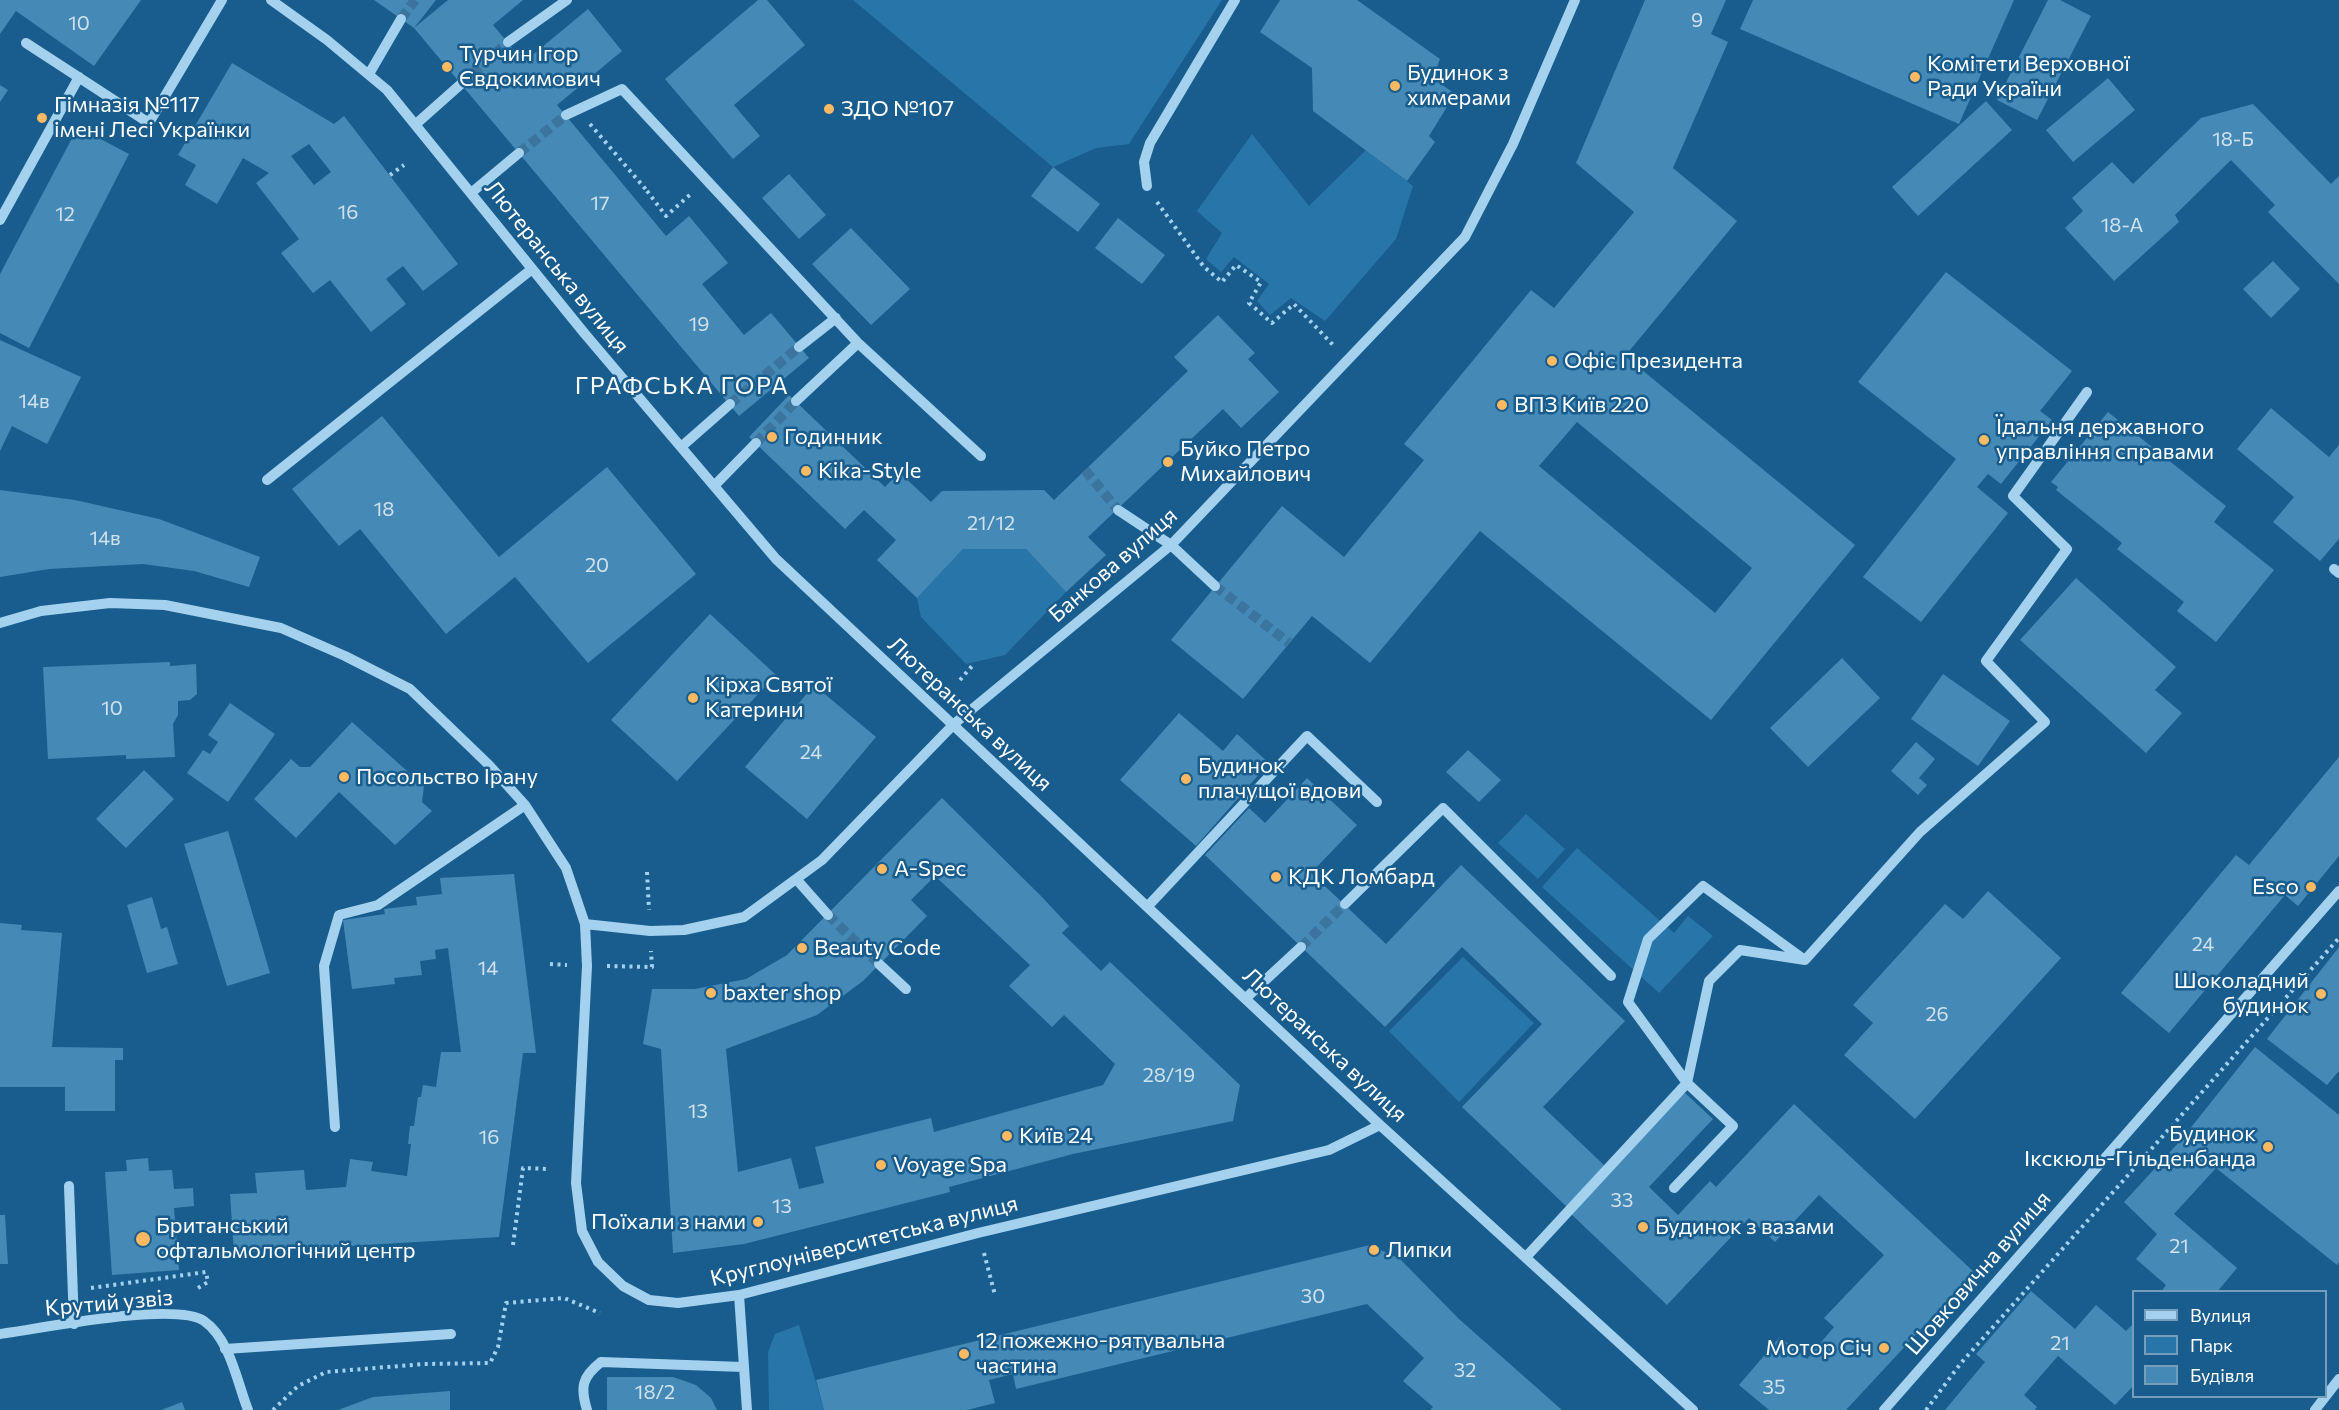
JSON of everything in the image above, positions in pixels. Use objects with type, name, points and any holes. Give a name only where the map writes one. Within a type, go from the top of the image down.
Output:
[{"type":"street","points":[[26,43],[149,123],[222,0]]},
{"type":"street","name":"Лютеранська вулиця","points":[[271,0],[327,40],[387,90],[532,269],[776,559],[1380,1125],[1693,1410]]},
{"type":"street","points":[[508,42],[567,0]]},
{"type":"street","points":[[1147,186],[1144,162],[1150,143],[1235,0]]},
{"type":"street","name":"Банкова вулиця","points":[[585,924],[650,931],[684,930],[744,917],[822,860],[954,724],[1171,545],[1465,237],[1513,144],[1575,0]]},
{"type":"street","points":[[369,74],[401,19]]},
{"type":"street","points":[[0,220],[79,77]]},
{"type":"street","points":[[416,124],[461,84]]},
{"type":"street","points":[[566,115],[622,89],[858,343],[981,456]]},
{"type":"street","points":[[471,193],[519,153]]},
{"type":"street","points":[[267,480],[532,269]]},
{"type":"street","points":[[799,347],[836,318]]},
{"type":"street","points":[[796,401],[858,343]]},
{"type":"street","points":[[1805,960],[1920,832],[2045,722],[1986,661],[2067,549],[2013,496],[2087,392]]},
{"type":"street","points":[[681,447],[730,404]]},
{"type":"street","points":[[714,486],[756,443]]},
{"type":"street","points":[[1118,510],[1171,545],[1215,586]]},
{"type":"street","name":"Круглоуніверситетська вулиця","points":[[0,623],[41,611],[110,603],[165,605],[281,628],[345,656],[410,689],[489,765],[525,805],[566,868],[585,924],[587,966],[576,1183],[582,1231],[598,1262],[624,1286],[649,1300],[678,1303],[739,1295],[978,1233],[1329,1150],[1380,1125]]},
{"type":"street","points":[[1148,906],[1307,736],[1377,802]]},
{"type":"street","points":[[335,1127],[324,966],[339,915],[378,905],[525,805]]},
{"type":"street","points":[[1345,904],[1443,808],[1611,976]]},
{"type":"street","points":[[797,880],[828,915]]},
{"type":"street","points":[[1674,1188],[1733,1126],[1687,1083],[1628,1002],[1648,939],[1703,886],[1805,960]]},
{"type":"street","name":"Шовковична вулиця","points":[[1884,1410],[2339,891]]},
{"type":"street","points":[[1246,998],[1300,947]]},
{"type":"street","points":[[1526,1257],[1687,1083],[1709,981],[1740,950],[1805,960]]},
{"type":"street","points":[[879,964],[906,989]]},
{"type":"street","points":[[69,1186],[74,1324]]},
{"type":"street","points":[[739,1295],[747,1410]]},
{"type":"street","name":"Крутий узвіз","points":[[0,1334],[155,1313],[174,1314],[202,1320],[216,1333],[225,1349]]},
{"type":"street","points":[[248,1410],[225,1349],[452,1334]]},
{"type":"street","points":[[587,1410],[582,1392],[588,1372],[601,1362],[743,1367]]},
{"type":"street","points":[[2327,1395],[2339,1380]]},
{"type":"street","points":[[2315,1410],[2325,1398]]},
{"type":"path","points":[[577,110],[666,216],[706,179]]},
{"type":"path","points":[[390,176],[404,165]]},
{"type":"path","points":[[1147,186],[1198,259],[1222,282],[1236,265],[1261,282],[1249,303],[1272,323],[1293,304],[1320,333]]},
{"type":"path","points":[[960,680],[972,666]]},
{"type":"path","points":[[1926,1410],[1961,1363],[2339,938]]},
{"type":"path","points":[[513,1245],[523,1168],[549,1169]]},
{"type":"path","points":[[978,1233],[995,1295]]},
{"type":"path","points":[[73,1291],[206,1272],[208,1282],[198,1288]]},
{"type":"path","points":[[273,1410],[298,1386],[326,1372],[424,1364],[490,1363],[498,1347],[506,1303],[564,1298],[600,1313]]},
{"type":"green space","points":[[853,0],[1222,0],[1129,144],[1096,148],[1053,167]]},
{"type":"green space","points":[[1252,134],[1309,206],[1366,150],[1413,186],[1396,239],[1325,321],[1291,298],[1270,315],[1257,301],[1269,284],[1234,257],[1221,272],[1206,259],[1222,233],[1197,211]]},
{"type":"green space","points":[[963,549],[1026,549],[1066,592],[1005,655],[966,664],[921,617],[917,598]]},
{"type":"green space","points":[[1526,814],[1565,849],[1538,879],[1498,843]]},
{"type":"green space","points":[[1577,848],[1674,933],[1688,916],[1713,936],[1659,993],[1542,887]]},
{"type":"green space","points":[[1463,957],[1534,1023],[1459,1102],[1389,1031]]},
{"type":"green space","points":[[799,1325],[824,1410],[769,1410],[768,1352],[775,1334]]},
{"type":"building","points":[[0,0],[141,0],[94,66],[16,11],[0,34]]},
{"type":"building","points":[[374,0],[436,0],[414,28]]},
{"type":"building","points":[[448,0],[523,0],[493,25],[524,62],[588,9],[622,51],[557,105],[666,236],[689,216],[728,263],[702,284],[744,335],[771,313],[809,358],[739,416],[414,28]]},
{"type":"building","points":[[758,0],[767,0],[805,45],[734,105],[760,136],[733,159],[665,79]]},
{"type":"building","points":[[1280,0],[1357,0],[1440,59],[1433,78],[1455,94],[1429,136],[1435,142],[1407,181],[1313,111],[1312,68],[1260,32]]},
{"type":"building","name":"Офіс Президента","points":[[1645,0],[1726,0],[1711,34],[1728,42],[1673,168],[1737,221],[1625,356],[1855,545],[1711,720],[1480,531],[1370,663],[1312,616],[1243,699],[1171,640],[1282,506],[1344,557],[1424,460],[1404,444],[1531,290],[1554,308],[1634,212],[1576,163]],"holes":[[[1577,422],[1752,568],[1715,613],[1539,466]]]},
{"type":"building","name":"Комітети Верховної Ради України","points":[[1753,0],[2014,0],[1959,124],[1740,29]]},
{"type":"building","points":[[2048,0],[2060,0],[2091,16],[2037,120],[1997,100]]},
{"type":"building","points":[[232,63],[334,124],[344,116],[458,264],[423,291],[403,266],[386,279],[406,304],[371,332],[330,280],[313,293],[281,253],[299,239],[256,183],[269,173],[243,158],[217,204],[185,185],[196,165],[178,155]],"holes":[[[309,144],[331,172],[314,185],[291,156]]]},
{"type":"building","points":[[2108,78],[2135,110],[2073,162],[2046,130]]},
{"type":"building","points":[[0,85],[8,90],[0,102]]},
{"type":"building","points":[[1986,101],[2012,130],[1918,216],[1892,187]]},
{"type":"building","points":[[2253,104],[2331,184],[2339,176],[2339,284],[2268,212],[2275,205],[2231,160],[2175,215],[2179,222],[2114,281],[2065,228],[2083,211],[2072,198],[2112,162],[2133,184],[2201,118]]},
{"type":"building","points":[[78,127],[129,154],[29,348],[0,333],[0,274]]},
{"type":"building","points":[[1053,167],[1100,204],[1078,232],[1031,196]]},
{"type":"building","points":[[789,174],[826,215],[799,239],[762,198]]},
{"type":"building","points":[[1118,218],[1165,255],[1142,284],[1095,248]]},
{"type":"building","points":[[851,228],[910,289],[871,325],[812,264]]},
{"type":"building","points":[[2273,261],[2300,289],[2271,318],[2243,289]]},
{"type":"building","name":"Їдальня державного управління справами","points":[[1946,272],[2072,371],[2040,411],[2052,420],[2001,484],[1988,474],[1977,487],[2008,513],[1921,622],[1863,577],[1956,459],[1858,382]]},
{"type":"building","points":[[1218,315],[1255,353],[1248,359],[1279,392],[1241,428],[1223,409],[1088,537],[1106,555],[1066,592],[1026,549],[963,549],[917,598],[877,560],[896,540],[864,510],[845,529],[749,437],[789,395],[885,487],[899,472],[931,502],[942,491],[1044,490],[1054,500],[1188,371],[1174,357]]},
{"type":"building","points":[[0,340],[81,377],[47,444],[12,426],[0,451]]},
{"type":"building","points":[[2271,408],[2329,457],[2339,445],[2339,539],[2320,561],[2273,522],[2294,497],[2237,449]]},
{"type":"building","points":[[2108,412],[2226,506],[2214,522],[2274,570],[2216,642],[2177,611],[2184,602],[2117,549],[2122,543],[2056,490],[2058,487],[2051,482]]},
{"type":"building","points":[[382,416],[499,557],[607,467],[696,574],[588,663],[515,577],[446,634],[360,529],[339,546],[292,489]]},
{"type":"building","points":[[0,490],[75,500],[159,519],[260,557],[249,587],[194,571],[143,564],[49,569],[0,577]]},
{"type":"building","points":[[2076,578],[2176,667],[2155,690],[2182,713],[2146,753],[2020,640]]},
{"type":"building","name":"Кірха Святої Катерини","points":[[710,614],[776,675],[677,781],[611,720]]},
{"type":"building","points":[[1842,658],[1880,698],[1808,767],[1770,728]]},
{"type":"building","points":[[170,662],[170,666],[196,664],[197,694],[190,700],[178,701],[178,715],[173,724],[175,757],[126,759],[126,755],[48,759],[43,667]]},
{"type":"building","points":[[1943,674],[2010,721],[1978,766],[1911,719]]},
{"type":"building","points":[[814,685],[876,737],[807,819],[745,767]]},
{"type":"building","points":[[230,703],[275,734],[228,802],[187,773],[203,750],[210,754],[218,742],[208,735]]},
{"type":"building","points":[[1179,713],[1223,751],[1237,734],[1269,763],[1196,846],[1120,780]]},
{"type":"building","name":"Посольство Ірану","points":[[352,722],[424,786],[422,802],[432,811],[395,845],[339,792],[296,838],[254,799],[291,759],[300,767],[310,767]]},
{"type":"building","points":[[1916,742],[1935,759],[1919,778],[1927,785],[1918,795],[1891,771]]},
{"type":"building","points":[[1468,750],[1501,780],[1479,802],[1446,772]]},
{"type":"building","points":[[2339,757],[2339,856],[2298,906],[2285,895],[2169,1033],[2121,993],[2236,855],[2249,865]]},
{"type":"building","points":[[144,770],[174,799],[126,848],[96,819]]},
{"type":"building","points":[[1307,778],[1357,825],[1311,873],[1386,944],[1461,865],[1625,1021],[1543,1107],[1606,1167],[1567,1207],[1462,1107],[1542,1024],[1462,947],[1385,1027],[1205,855],[1249,808],[1265,823]]},
{"type":"building","points":[[942,798],[1069,926],[1062,933],[1101,971],[1110,962],[1240,1085],[1233,1121],[1073,1154],[949,1187],[950,1192],[744,1244],[673,1253],[661,1049],[643,1044],[652,989],[695,989],[746,979],[787,955]],"holes":[[[935,876],[1030,965],[1009,986],[1052,1027],[1064,1015],[1115,1064],[1103,1085],[934,1132],[931,1118],[815,1147],[824,1183],[799,1189],[791,1158],[738,1172],[726,1049],[817,1015],[863,981],[927,916],[911,900]]]},
{"type":"building","points":[[228,831],[270,973],[227,986],[184,844]]},
{"type":"building","points":[[514,874],[536,1053],[523,1053],[499,1237],[234,1253],[230,1194],[257,1193],[255,1173],[304,1170],[306,1190],[346,1187],[350,1159],[373,1162],[371,1171],[407,1176],[411,1144],[408,1144],[410,1126],[414,1126],[418,1097],[421,1097],[423,1085],[436,1087],[441,1052],[461,1052],[448,948],[435,950],[436,959],[420,961],[422,975],[394,978],[395,984],[352,989],[343,920],[385,914],[384,909],[417,905],[416,897],[442,894],[440,878]]},
{"type":"building","points":[[1988,891],[2061,958],[1915,1119],[1844,1055],[1873,1023],[1853,1005],[1945,904],[1963,919]]},
{"type":"building","points":[[152,897],[161,929],[167,927],[178,964],[147,973],[127,905]]},
{"type":"building","points":[[0,923],[22,925],[21,930],[62,933],[52,1047],[123,1048],[123,1060],[115,1060],[115,1111],[65,1111],[65,1087],[0,1087]]},
{"type":"building","name":"Шоколадний будинок","points":[[2339,947],[2339,1071],[2327,1085],[2267,1039]]},
{"type":"building","points":[[2255,1047],[2339,1115],[2339,1262],[2337,1265],[2216,1168],[2174,1214],[2237,1268],[2219,1290],[2162,1290],[2166,1285],[2136,1259],[2157,1234],[2124,1202],[2181,1140]]},
{"type":"building","points":[[1684,1092],[1713,1119],[1649,1187],[1678,1215],[1710,1181],[1716,1187],[1794,1104],[1974,1272],[1846,1410],[1769,1410],[1739,1385],[1780,1337],[1807,1359],[1834,1327],[1824,1318],[1884,1255],[1819,1195],[1775,1242],[1749,1218],[1667,1305],[1570,1213]]},
{"type":"building","name":"Британський офтальмологічний центр","points":[[148,1158],[149,1171],[172,1170],[174,1189],[193,1188],[194,1206],[174,1208],[179,1270],[112,1275],[105,1172],[127,1171],[126,1160]]},
{"type":"building","points":[[0,1215],[5,1215],[8,1264],[0,1264]]},
{"type":"building","points":[[1370,1245],[1400,1259],[1459,1319],[1562,1410],[1430,1410],[1433,1407],[1403,1381],[1424,1358],[1367,1304],[1016,1389],[1013,1374],[989,1380],[995,1403],[967,1410],[824,1410],[816,1380]]},
{"type":"building","points":[[2031,1291],[2075,1329],[2096,1305],[2126,1331],[2132,1325],[2132,1387],[2115,1405],[2058,1356],[2024,1395],[2037,1407],[2035,1410],[1945,1410],[1985,1362],[1976,1354]]},
{"type":"building","points":[[607,1377],[673,1377],[696,1385],[711,1398],[717,1410],[607,1410]]},
{"type":"building","points":[[450,1391],[450,1410],[338,1410],[373,1397]]},
{"type":"building","points":[[182,1402],[185,1410],[161,1410]]},
{"type":"tunnel","points":[[401,19],[415,0]]},
{"type":"tunnel","points":[[461,84],[508,42]]},
{"type":"tunnel","points":[[519,153],[566,115]]},
{"type":"tunnel","points":[[730,404],[799,347]]},
{"type":"tunnel","points":[[756,443],[796,401]]},
{"type":"tunnel","points":[[1085,470],[1118,510]]},
{"type":"tunnel","points":[[1215,586],[1289,643]]},
{"type":"tunnel","points":[[1301,947],[1345,904]]},
{"type":"tunnel","points":[[828,915],[879,964]]},
{"type":"place","name":"Турчин Ігор Євдокимович","points":[[447,67]]},
{"type":"place","name":"Комітети Верховної Ради України","points":[[1915,77]]},
{"type":"place","name":"Будинок з химерами","points":[[1395,86]]},
{"type":"place","name":"ЗДО №107","points":[[829,109]]},
{"type":"place","name":"Гімназія №117 імені Лесі Українки","points":[[42,118]]},
{"type":"place","name":"Офіс Президента","points":[[1552,361]]},
{"type":"place","name":"ВПЗ Київ 220","points":[[1502,405]]},
{"type":"place","name":"Годинник","points":[[772,437]]},
{"type":"place","name":"Їдальня державного управління справами","points":[[1984,440]]},
{"type":"place","name":"Буйко Петро Михайлович","points":[[1168,462]]},
{"type":"place","name":"Kika-Style","points":[[806,471]]},
{"type":"place","name":"Кірха Святої Катерини","points":[[693,698]]},
{"type":"place","name":"Посольство Ірану","points":[[344,777]]},
{"type":"place","name":"Будинок плачущої вдови","points":[[1186,779]]},
{"type":"place","name":"A-Spec","points":[[882,869]]},
{"type":"place","name":"КДК Ломбард","points":[[1276,877]]},
{"type":"place","name":"Esco","points":[[2311,887]]},
{"type":"place","name":"Beauty Code","points":[[802,948]]},
{"type":"place","name":"baxter shop","points":[[711,993]]},
{"type":"place","name":"Шоколадний будинок","points":[[2321,994]]},
{"type":"place","name":"Київ 24","points":[[1007,1136]]},
{"type":"place","name":"Будинок Ікскюль-Гільденбанда","points":[[2268,1147]]},
{"type":"place","name":"Voyage Spa","points":[[881,1165]]},
{"type":"place","name":"Поїхали з нами","points":[[758,1222]]},
{"type":"place","name":"Будинок з вазами","points":[[1643,1227]]},
{"type":"place","name":"Британський офтальмологічний центр","points":[[143,1239]]},
{"type":"place","name":"Липки","points":[[1374,1250]]},
{"type":"place","name":"Мотор Січ","points":[[1884,1348]]},
{"type":"place","name":"12 пожежно-рятувальна частина","points":[[964,1354]]},
{"type":"district","name":"ГРАФСЬКА ГОРА","points":[[682,386]]}]
